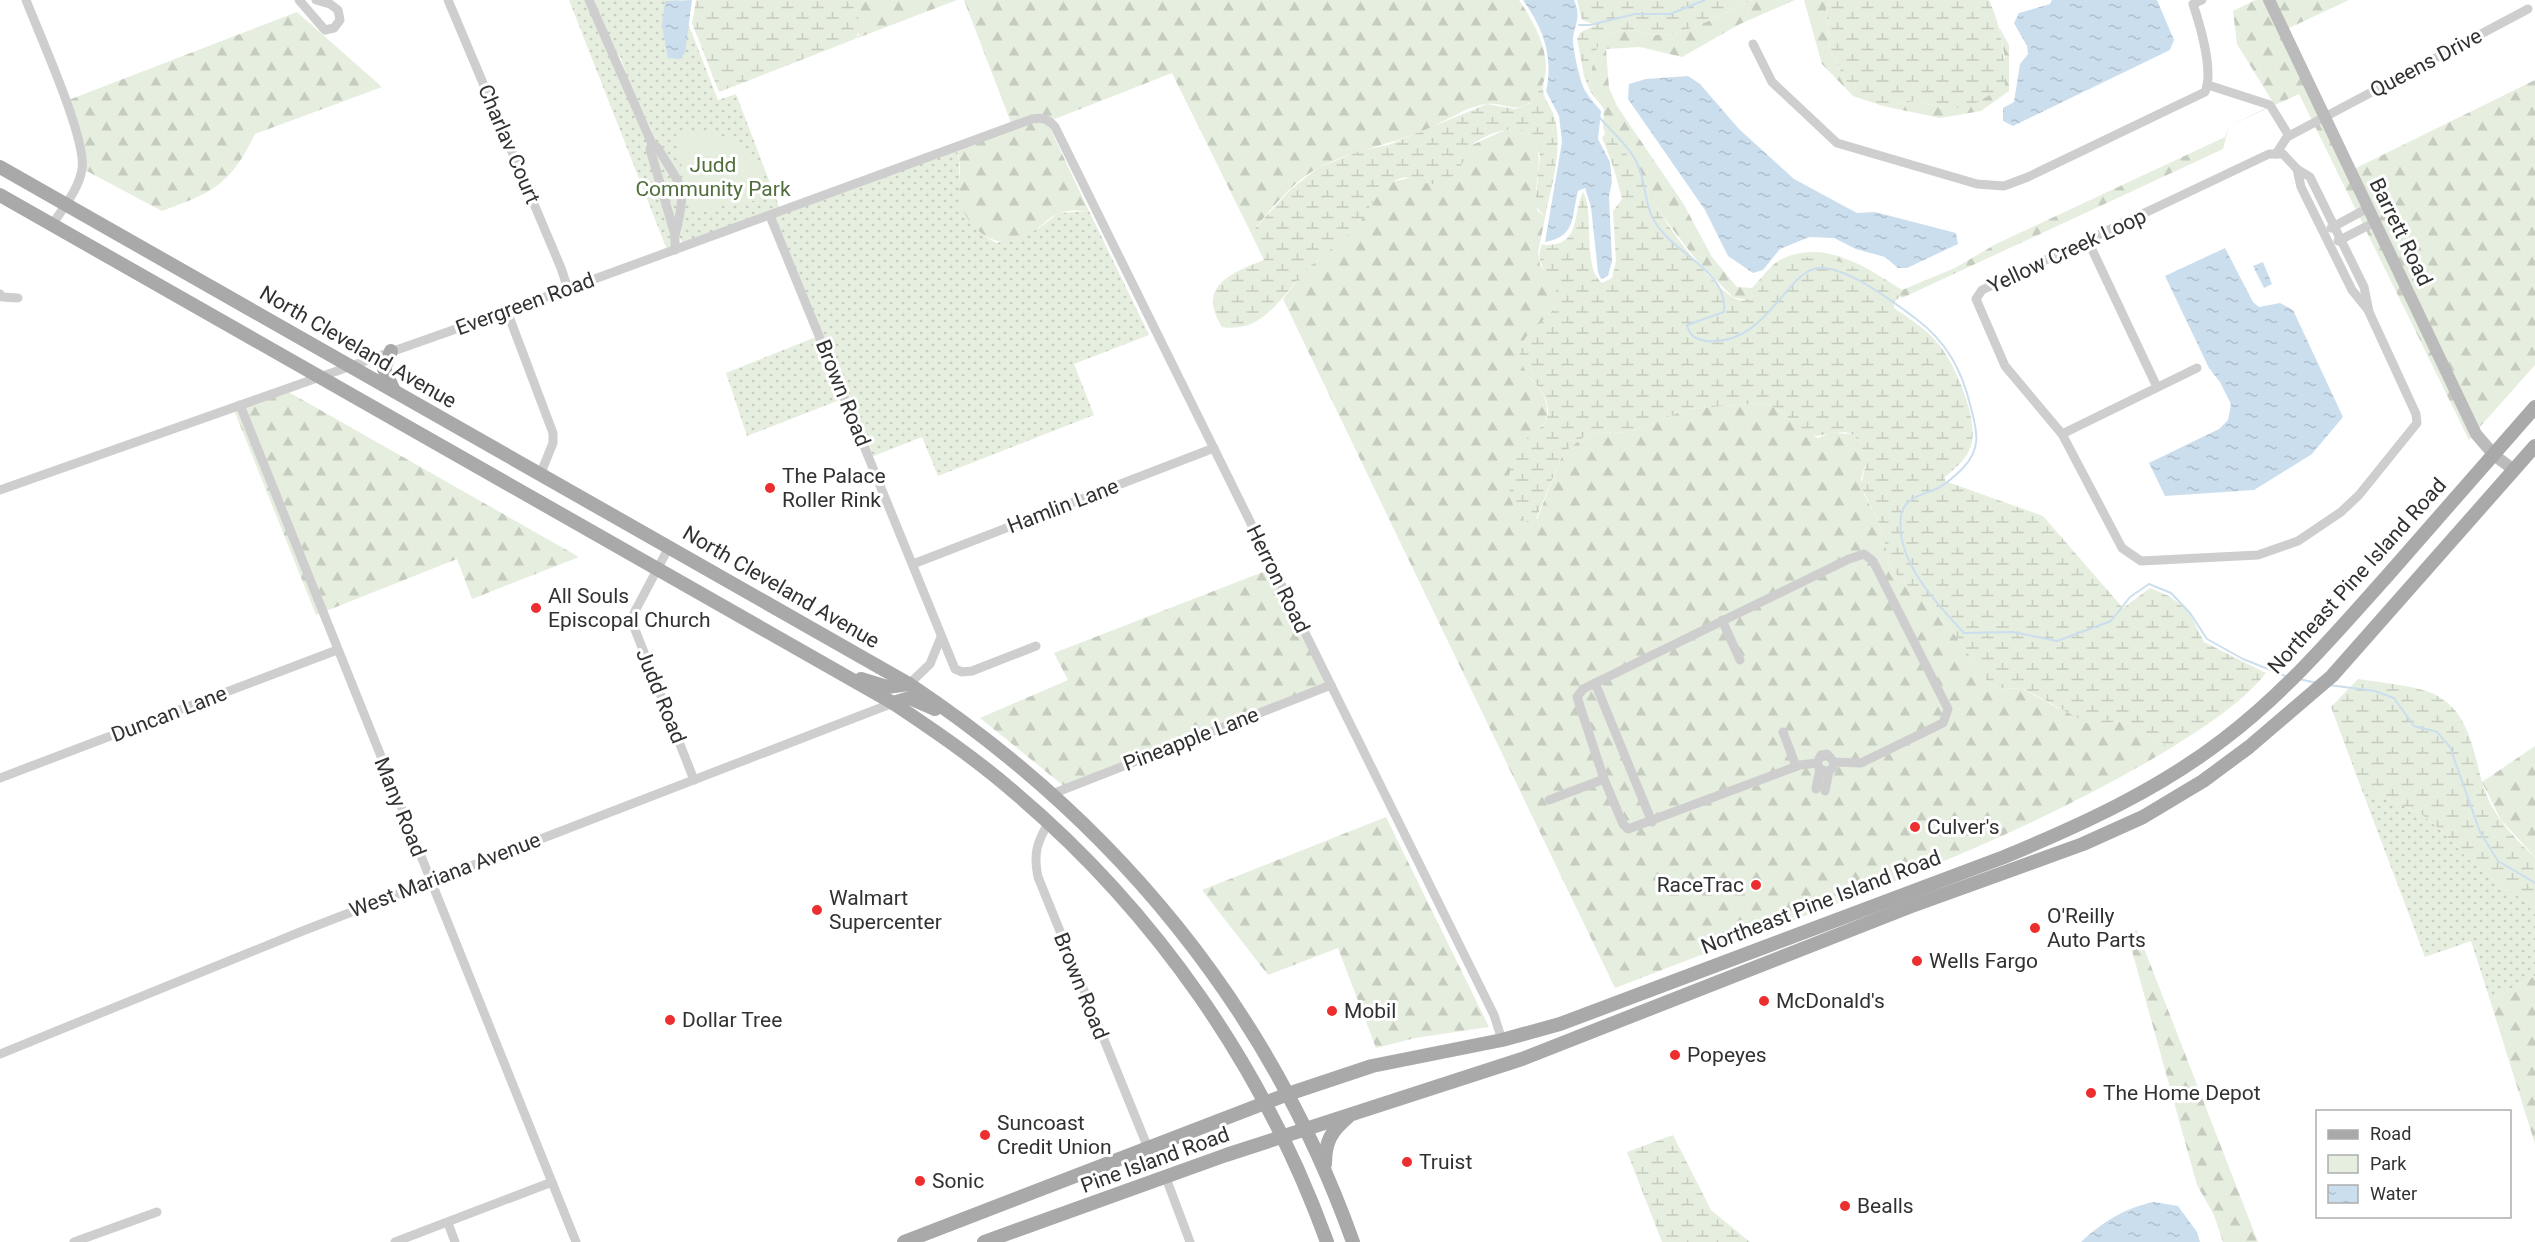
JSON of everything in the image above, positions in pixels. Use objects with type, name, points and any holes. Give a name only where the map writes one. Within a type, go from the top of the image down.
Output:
[{"type":"main road","name":"North Cleveland Avenue","points":[[0,168],[909,684],[960,718],[1052,794],[1123,862],[1191,942],[1254,1034],[1288,1094],[1306,1128],[1353,1242]]},
{"type":"main road","name":"North Cleveland Avenue","points":[[0,195],[893,703],[983,766],[1049,822],[1109,883],[1181,969],[1225,1033],[1266,1102],[1328,1242]]},
{"type":"main road","points":[[183,300],[197,279]]},
{"type":"main road","points":[[392,351],[384,369],[394,391]]},
{"type":"main road","name":"Northeast Pine Island Road","points":[[1288,1094],[1372,1066],[1502,1040],[1560,1024],[2055,836],[2130,799],[2180,771],[2223,741],[2284,689],[2535,407]]},
{"type":"main road","name":"Northeast Pine Island Road","points":[[1306,1128],[1522,1059],[1949,892],[2083,843],[2143,817],[2203,781],[2307,700],[2332,676],[2535,446]]},
{"type":"main road","points":[[843,675],[887,687],[909,684]]},
{"type":"main road","points":[[893,703],[910,698],[960,718]]},
{"type":"main road","points":[[1949,892],[1955,880],[2017,856],[2055,836]]},
{"type":"main road","name":"Pine Island Road","points":[[904,1242],[1288,1094]]},
{"type":"main road","points":[[1325,1172],[1325,1148],[1329,1137],[1352,1114]]},
{"type":"main road","name":"Pine Island Road","points":[[984,1242],[1306,1128]]},
{"type":"street","points":[[26,0],[67,105],[82,156],[81,175],[52,225]]},
{"type":"street","points":[[303,2],[325,30],[334,28],[340,20],[338,10],[330,4],[316,0]]},
{"type":"street","name":"Charlav Court","points":[[448,0],[568,289]]},
{"type":"street","points":[[589,0],[652,144],[653,159],[675,235]]},
{"type":"street","name":"Barrett Road","points":[[2269,0],[2476,434],[2494,455],[2514,470]]},
{"type":"street","points":[[1752,44],[1772,82],[1831,140],[1992,186],[2010,184],[2038,172],[2199,96],[2208,85],[2195,1]]},
{"type":"street","name":"Queens Drive","points":[[2289,136],[2528,9]]},
{"type":"street","points":[[2208,85],[2270,105],[2289,136],[2276,154]]},
{"type":"street","name":"Evergreen Road","points":[[0,490],[507,311],[1032,119],[1041,118],[1049,121]]},
{"type":"street","name":"Herron Road","points":[[1049,121],[1055,127],[1494,1015],[1502,1040]]},
{"type":"street","points":[[652,144],[657,147],[680,181],[683,199],[675,235],[675,250]]},
{"type":"street","name":"Yellow Creek Loop","points":[[2276,154],[2269,154],[1982,290],[1976,299],[2005,366],[2062,434],[2121,548],[2141,561],[2258,555],[2275,551],[2298,541],[2341,512],[2360,495],[2417,423],[2416,414],[2369,312]]},
{"type":"street","points":[[2276,154],[2283,154],[2297,169],[2310,177],[2364,287],[2369,312]]},
{"type":"street","points":[[2297,169],[2307,199],[2352,290],[2369,312]]},
{"type":"street","points":[[2307,199],[2318,193]]},
{"type":"street","points":[[2324,231],[2368,208]]},
{"type":"street","name":"Brown Road","points":[[770,216],[955,669],[962,672],[1036,646]]},
{"type":"street","points":[[2330,244],[2375,222]]},
{"type":"street","points":[[2088,241],[2157,387]]},
{"type":"street","points":[[2347,278],[2358,274]]},
{"type":"street","points":[[0,294],[2,297],[18,298]]},
{"type":"street","points":[[507,311],[553,433],[553,443],[540,475]]},
{"type":"street","points":[[2062,434],[2197,368]]},
{"type":"street","name":"Many Road","points":[[240,405],[576,1242]]},
{"type":"street","name":"Hamlin Lane","points":[[913,564],[1214,448]]},
{"type":"street","name":"Judd Road","points":[[669,547],[634,613],[634,627],[694,780]]},
{"type":"street","points":[[1858,555],[1869,556],[1948,709],[1948,715],[1942,723],[1862,763],[1834,762],[1822,768],[1796,766],[1634,829],[1625,827],[1604,779],[1577,704],[1578,692],[1722,620],[1858,555]]},
{"type":"street","points":[[1722,620],[1740,660]]},
{"type":"street","points":[[909,684],[930,664],[941,637]]},
{"type":"street","name":"Duncan Lane","points":[[0,778],[337,650]]},
{"type":"street","points":[[1595,683],[1652,822]]},
{"type":"street","name":"Pineapple Lane","points":[[1052,794],[1331,686]]},
{"type":"street","name":"West Mariana Avenue","points":[[0,1054],[430,881],[893,703]]},
{"type":"street","points":[[1783,732],[1796,766]]},
{"type":"street","points":[[1820,790],[1821,755],[1827,754],[1834,762]]},
{"type":"street","points":[[1549,800],[1604,779]]},
{"type":"street","name":"Brown Road","points":[[1049,822],[1036,845],[1038,877],[1148,1148]]},
{"type":"street","points":[[1166,1178],[1190,1242]]},
{"type":"street","points":[[395,1242],[552,1182]]},
{"type":"street","points":[[74,1242],[157,1212]]},
{"type":"street","points":[[448,1223],[455,1242]]},
{"type":"green space","points":[[569,0],[587,0],[649,132],[679,244],[956,149],[959,158],[961,194],[967,214],[979,230],[997,243],[1039,228],[1059,213],[1089,211],[1149,335],[1074,364],[1094,415],[938,476],[922,437],[866,459],[842,399],[747,436],[726,373],[816,337],[767,220],[669,255]]},
{"type":"green space","name":"Judd Community Park","points":[[591,0],[679,0],[718,100],[736,94],[780,209],[687,243],[682,242],[671,220],[652,144],[652,131],[630,86],[621,58],[608,41]]},
{"type":"green space","points":[[696,0],[851,0],[858,14],[860,25],[855,39],[719,92],[692,23]]},
{"type":"green space","points":[[851,0],[957,0],[855,39],[859,35]]},
{"type":"green space","points":[[964,0],[1519,0],[1543,47],[1546,72],[1543,85],[1536,96],[1524,106],[1486,104],[1478,106],[1423,131],[1345,156],[1320,167],[1291,188],[1251,233],[1172,73],[1047,122],[1089,211],[1062,212],[1018,240],[998,241],[981,233],[974,226],[967,218],[960,201],[960,163],[956,149],[1013,128]]},
{"type":"green space","points":[[1577,0],[1753,0],[1702,24],[1671,34],[1659,35],[1625,30],[1606,36],[1600,43],[1593,61],[1590,91],[1584,76],[1577,38],[1581,32],[1596,25],[1582,20]]},
{"type":"green space","points":[[1753,0],[1795,0],[1740,24],[1682,57],[1640,47],[1606,49],[1609,88],[1617,106],[1683,203],[1712,257],[1737,287],[1752,288],[1778,261],[1798,253],[1814,252],[1845,258],[1902,290],[1955,268],[1996,244],[2225,137],[2229,126],[2223,149],[1902,298],[1871,276],[1844,268],[1829,267],[1777,268],[1757,294],[1746,300],[1733,297],[1698,262],[1661,214],[1630,159],[1603,127],[1604,109],[1590,91],[1593,61],[1600,43],[1606,36],[1625,30],[1659,35],[1671,34],[1702,24]]},
{"type":"green space","points":[[1804,0],[1831,0],[1826,7],[1830,50],[1853,96],[1822,64]]},
{"type":"green space","points":[[1831,0],[1989,0],[2002,42],[2005,86],[1978,102],[1949,110],[1916,101],[1883,106],[1853,96],[1830,50],[1826,7]]},
{"type":"green space","points":[[2255,0],[2264,0],[2472,436],[2469,440],[2299,94],[2229,126],[2274,104],[2237,44],[2233,11]]},
{"type":"green space","points":[[2273,0],[2349,0],[2287,29]]},
{"type":"green space","points":[[297,12],[382,87],[255,134],[237,165],[219,184],[208,192],[162,211],[81,168],[66,101]]},
{"type":"green space","points":[[1999,27],[2009,45],[2009,91],[1981,111],[1940,118],[1883,106],[1916,101],[1949,110],[2005,58]]},
{"type":"green space","points":[[2535,80],[2535,365],[2478,429],[2354,169]]},
{"type":"green space","points":[[1544,84],[1545,97],[1555,119],[1558,143],[1545,218],[1535,205],[1540,156],[1533,134],[1517,130],[1493,133],[1470,146],[1458,171],[1441,183],[1434,184],[1403,178],[1385,187],[1357,226],[1311,266],[1270,311],[1249,325],[1236,328],[1222,327],[1215,313],[1213,301],[1215,291],[1229,276],[1264,260],[1251,233],[1290,190],[1318,168],[1359,151],[1388,145],[1487,104],[1515,109],[1529,104]]},
{"type":"green space","points":[[1603,127],[1638,170],[1667,224],[1704,270],[1732,297],[1746,300],[1752,297],[1776,268],[1791,260],[1807,257],[1842,262],[1859,269],[1901,296],[1894,302],[1894,308],[1924,330],[1940,346],[1952,365],[1968,405],[1973,431],[1971,446],[1966,456],[1945,477],[1945,481],[2043,516],[2123,608],[2150,588],[2169,596],[2188,610],[2204,642],[2266,673],[2234,705],[2171,748],[2123,720],[2100,725],[2087,723],[2024,689],[1999,688],[1990,685],[1948,625],[1892,570],[1879,523],[1861,486],[1866,463],[1861,443],[1852,434],[1844,432],[1809,437],[1797,430],[1787,416],[1774,407],[1761,403],[1687,409],[1631,432],[1589,433],[1563,453],[1536,519],[1531,523],[1519,517],[1510,497],[1510,469],[1522,444],[1546,421],[1548,407],[1545,397],[1525,370],[1520,351],[1524,340],[1558,303],[1554,287],[1540,260],[1542,244],[1556,244],[1569,237],[1583,192],[1588,213],[1592,266],[1602,283],[1612,278],[1616,261],[1613,211],[1622,199],[1602,138],[1605,134]]},
{"type":"green space","points":[[1509,128],[1522,129],[1533,134],[1537,145],[1539,164],[1536,190],[1537,210],[1545,218],[1538,252],[1540,265],[1553,281],[1558,294],[1558,303],[1543,322],[1530,378],[1539,388],[1546,403],[1546,421],[1522,447],[1512,464],[1509,486],[1511,500],[1537,519],[1563,453],[1589,433],[1631,432],[1687,409],[1761,403],[1774,407],[1787,416],[1798,430],[1818,438],[1831,433],[1852,434],[1861,443],[1865,453],[1866,463],[1861,479],[1864,494],[1879,523],[1892,570],[1948,625],[1990,685],[1999,688],[2023,689],[2058,708],[2100,725],[2123,720],[2171,748],[2038,819],[1969,850],[1899,880],[1615,988],[1283,299],[1303,273],[1357,226],[1379,192],[1392,182],[1413,177],[1434,184],[1457,169],[1470,146]]},
{"type":"green space","points":[[696,131],[722,136],[746,150],[762,172],[766,185],[766,199],[698,210],[688,204],[676,134]]},
{"type":"green space","points":[[285,390],[579,557],[472,599],[457,559],[316,615],[234,410]]},
{"type":"green space","points":[[1268,570],[1330,690],[1065,787],[980,718],[1068,680],[1054,653]]},
{"type":"green space","points":[[2358,679],[2427,691],[2448,704],[2459,715],[2472,744],[2491,805],[2511,833],[2535,857],[2535,907],[2499,884],[2467,858],[2442,831],[2421,814],[2390,800],[2363,793],[2331,707]]},
{"type":"green space","points":[[2535,746],[2535,857],[2501,820],[2482,782]]},
{"type":"green space","points":[[2363,793],[2390,800],[2421,814],[2442,831],[2467,858],[2499,884],[2535,907],[2535,976],[2490,1000],[2471,941],[2425,957]]},
{"type":"green space","points":[[1386,817],[1489,1027],[1415,1038],[1376,1048],[1338,948],[1268,975],[1202,890]]},
{"type":"green space","points":[[2137,930],[2258,1242],[2223,1242],[2214,1215],[2197,1185],[2127,933]]},
{"type":"green space","points":[[2535,976],[2535,1144],[2490,1000]]},
{"type":"green space","points":[[1673,1135],[1711,1210],[1750,1242],[1662,1242],[1627,1152]]},
{"type":"water","points":[[692,0],[685,53],[680,59],[668,58],[662,25],[665,1]]},
{"type":"water","points":[[1523,0],[1574,0],[1576,6],[1577,19],[1573,37],[1575,56],[1584,88],[1601,111],[1598,139],[1610,162],[1612,182],[1609,196],[1612,261],[1608,276],[1601,279],[1598,272],[1591,207],[1585,188],[1578,191],[1573,218],[1567,231],[1545,242],[1562,142],[1559,116],[1546,91],[1549,66],[1545,43],[1536,21]]},
{"type":"water","points":[[2052,0],[2157,0],[2174,40],[2170,50],[2013,126],[2003,121],[2003,108],[2014,102],[2020,64],[2028,54],[2027,46],[2014,23],[2019,13],[2050,4]]},
{"type":"water","points":[[1688,76],[1700,84],[1739,129],[1794,179],[1857,213],[1875,212],[1956,233],[1958,244],[1907,268],[1898,268],[1885,257],[1856,249],[1834,238],[1809,237],[1780,249],[1763,270],[1753,273],[1728,256],[1705,210],[1628,99],[1629,84],[1646,79]]},
{"type":"water","points":[[2225,248],[2253,302],[2259,307],[2280,303],[2293,310],[2343,417],[2312,454],[2254,490],[2165,496],[2149,463],[2219,429],[2228,420],[2231,404],[2220,382],[2209,368],[2165,276]]},
{"type":"water","points":[[2263,262],[2272,284],[2264,288],[2253,266]]},
{"type":"water","points":[[2154,1202],[2178,1206],[2197,1232],[2200,1242],[2081,1242],[2114,1217]]},
{"type":"waterway","points":[[1579,25],[1590,25],[1635,14],[1670,14],[1705,0]]},
{"type":"waterway","points":[[1600,118],[1635,158],[1649,209],[1658,226],[1713,278],[1719,288],[1724,312],[1687,325],[1694,336],[1706,341],[1728,339],[1746,331],[1762,319],[1799,278],[1811,270],[1824,268],[1847,275],[1884,296],[1926,327],[1952,358],[1963,381],[1975,424],[1976,439],[1973,453],[1969,461],[1951,479],[1906,504],[1901,516],[1901,532],[1904,549],[1920,580],[1964,633],[2013,632],[2057,641],[2111,621],[2130,597],[2149,584],[2171,593],[2190,613],[2207,639],[2243,659],[2288,677]]},
{"type":"waterway","points":[[2299,679],[2317,683]]},
{"type":"waterway","points":[[2329,685],[2375,691],[2394,698],[2414,726],[2437,732],[2450,747],[2480,832],[2498,861],[2535,883]]},
{"type":"place","name":"The Palace Roller Rink","points":[[770,488]]},
{"type":"place","name":"All Souls Episcopal Church","points":[[536,608]]},
{"type":"place","name":"Culver's","points":[[1915,827]]},
{"type":"place","name":"RaceTrac","points":[[1756,885]]},
{"type":"place","name":"Walmart Supercenter","points":[[817,910]]},
{"type":"place","name":"O'Reilly Auto Parts","points":[[2035,928]]},
{"type":"place","name":"Wells Fargo","points":[[1917,961]]},
{"type":"place","name":"McDonald's","points":[[1764,1001]]},
{"type":"place","name":"Mobil","points":[[1332,1011]]},
{"type":"place","name":"Dollar Tree","points":[[670,1020]]},
{"type":"place","name":"Popeyes","points":[[1675,1055]]},
{"type":"place","name":"The Home Depot","points":[[2091,1093]]},
{"type":"place","name":"Suncoast Credit Union","points":[[985,1135]]},
{"type":"place","name":"Truist","points":[[1407,1162]]},
{"type":"place","name":"Sonic","points":[[920,1181]]},
{"type":"place","name":"Bealls","points":[[1845,1206]]}]
